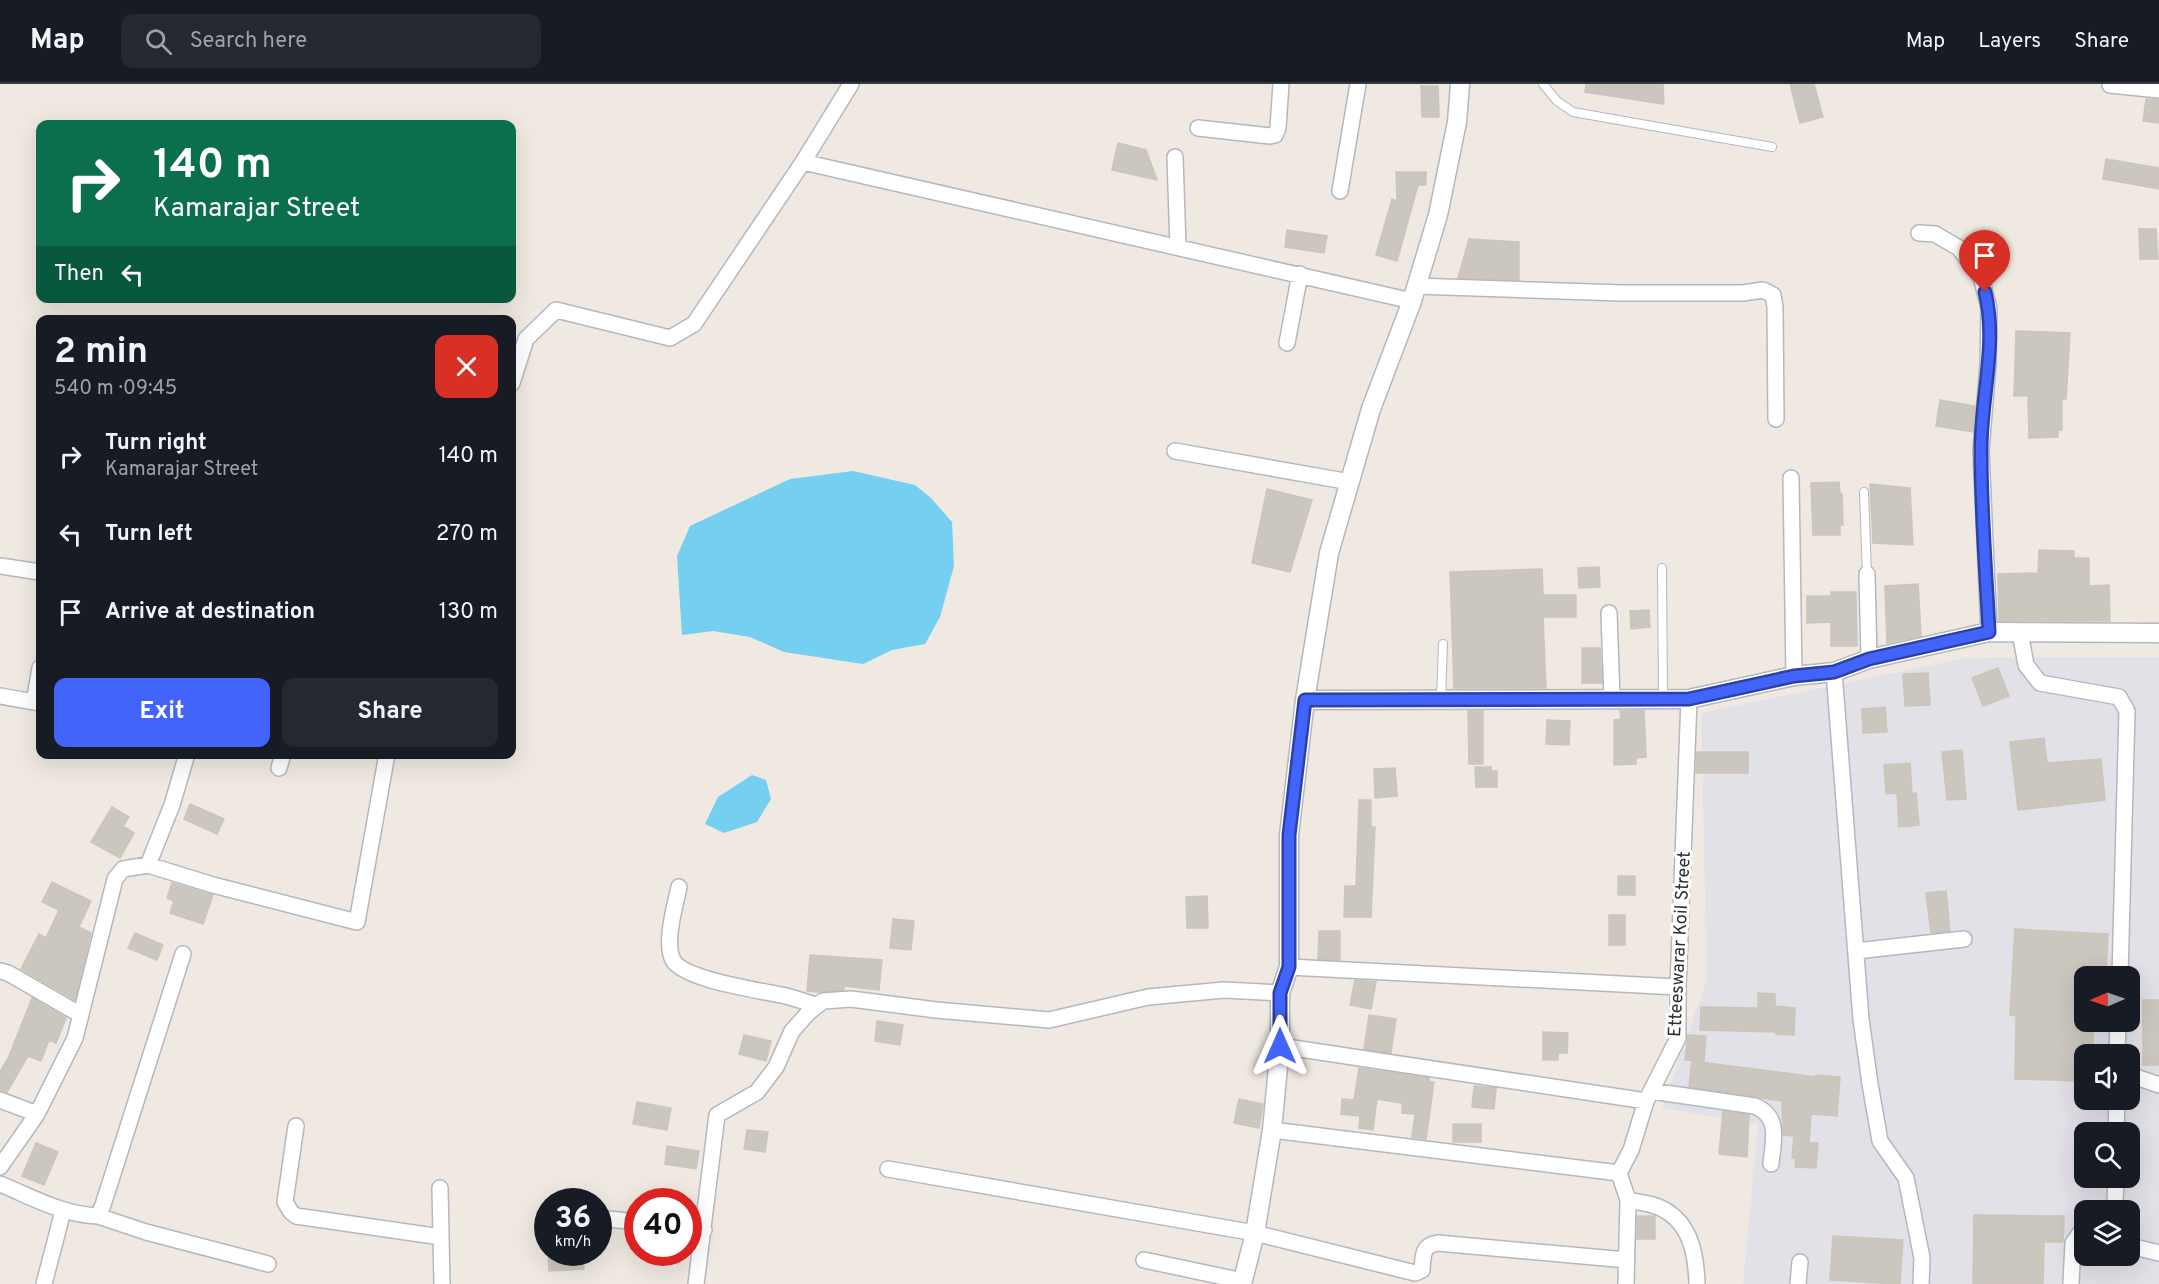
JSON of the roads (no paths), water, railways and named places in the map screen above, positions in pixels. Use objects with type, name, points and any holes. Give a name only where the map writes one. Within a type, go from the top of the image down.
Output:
[{"type":"street","points":[[516,370],[526,339],[556,310],[670,338],[694,324],[803,162],[851,84]]},
{"type":"street","points":[[1198,128],[1275,135],[1278,128],[1281,84]]},
{"type":"street","points":[[1340,191],[1358,84]]},
{"type":"street","points":[[1144,1260],[1242,1283],[1255,1233],[1272,1130],[1280,1046],[1280,993],[1289,967],[1289,835],[1305,700],[1329,553],[1371,409],[1414,293],[1446,179],[1457,122],[1460,84]]},
{"type":"street","points":[[2110,86],[2159,90]]},
{"type":"street","points":[[1175,157],[1178,247]]},
{"type":"street","points":[[803,162],[1300,274],[1414,293],[1743,292],[1763,290],[1773,295],[1775,307],[1776,419]]},
{"type":"street","points":[[1919,233],[1935,234],[1959,248],[1981,277],[1989,308],[1988,364],[1981,451],[1989,632]]},
{"type":"street","points":[[1287,343],[1300,274]]},
{"type":"street","points":[[1175,451],[1350,482]]},
{"type":"street","points":[[1791,478],[1794,676]]},
{"type":"street","points":[[0,566],[36,571]]},
{"type":"street","points":[[1867,574],[1869,659]]},
{"type":"street","points":[[1609,613],[1612,699]]},
{"type":"street","points":[[1305,700],[1689,699],[1794,676],[1834,672],[1869,659],[1989,632],[2159,633]]},
{"type":"street","points":[[2020,632],[2026,664],[2040,683],[2119,698],[2127,711],[2120,966]]},
{"type":"street","points":[[1834,672],[1861,1019],[1880,1141],[1906,1178],[1922,1258],[1922,1284]]},
{"type":"street","points":[[0,696],[36,703]]},
{"type":"street","name":"Etteeswarar Koil Street","points":[[1619,1173],[1631,1150],[1649,1096],[1678,1038],[1689,699]]},
{"type":"street","points":[[148,865],[172,805],[186,759]]},
{"type":"street","points":[[0,1167],[37,1114],[75,1038],[115,879],[123,868],[148,865],[213,885],[357,922],[386,759]]},
{"type":"street","points":[[679,887],[669,944],[673,962],[685,971],[704,978],[789,997],[817,1006]]},
{"type":"street","points":[[1856,951],[1964,939]]},
{"type":"street","points":[[98,1216],[183,954]]},
{"type":"street","points":[[1289,967],[1678,987]]},
{"type":"street","points":[[0,971],[8,973],[81,1015]]},
{"type":"street","points":[[702,1196],[717,1115],[757,1092],[776,1067],[792,1031],[823,1001],[851,999],[936,1010],[1048,1020],[1148,997],[1224,990],[1280,993]]},
{"type":"street","points":[[1280,1046],[1649,1096],[1755,1107],[1766,1111],[1772,1120],[1774,1131],[1771,1164]]},
{"type":"street","points":[[2140,1078],[2159,1085]]},
{"type":"street","points":[[0,1100],[37,1114]]},
{"type":"street","points":[[297,1126],[285,1202],[291,1212],[303,1218],[441,1237]]},
{"type":"street","points":[[1272,1130],[1619,1173],[1628,1200],[1626,1284]]},
{"type":"street","points":[[888,1169],[1255,1233],[1415,1274],[1422,1270],[1425,1249],[1429,1244],[1627,1260]]},
{"type":"street","points":[[0,1184],[79,1216],[98,1216],[146,1232],[268,1264]]},
{"type":"street","points":[[440,1188],[442,1284]]},
{"type":"street","points":[[1628,1200],[1656,1206],[1681,1224],[1693,1244],[1697,1284]]},
{"type":"street","points":[[44,1284],[63,1211]]},
{"type":"street","points":[[2072,1284],[2074,1242]]},
{"type":"street","points":[[2140,1248],[2159,1253]]},
{"type":"street","points":[[1798,1284],[1800,1262]]},
{"type":"street","points":[[696,1284],[697,1266]]},
{"type":"lane","points":[[1543,84],[1557,101],[1573,112],[1772,147]]},
{"type":"lane","points":[[1864,492],[1867,574]]},
{"type":"lane","points":[[1662,568],[1663,699]]},
{"type":"lane","points":[[1441,699],[1443,644]]},
{"type":"water","points":[[853,471],[915,485],[931,498],[952,522],[954,566],[940,617],[925,644],[892,650],[863,664],[784,652],[750,637],[713,631],[682,635],[677,556],[690,526],[790,479]]},
{"type":"water","points":[[752,775],[766,780],[771,799],[757,822],[724,833],[705,824],[718,797]]}]
